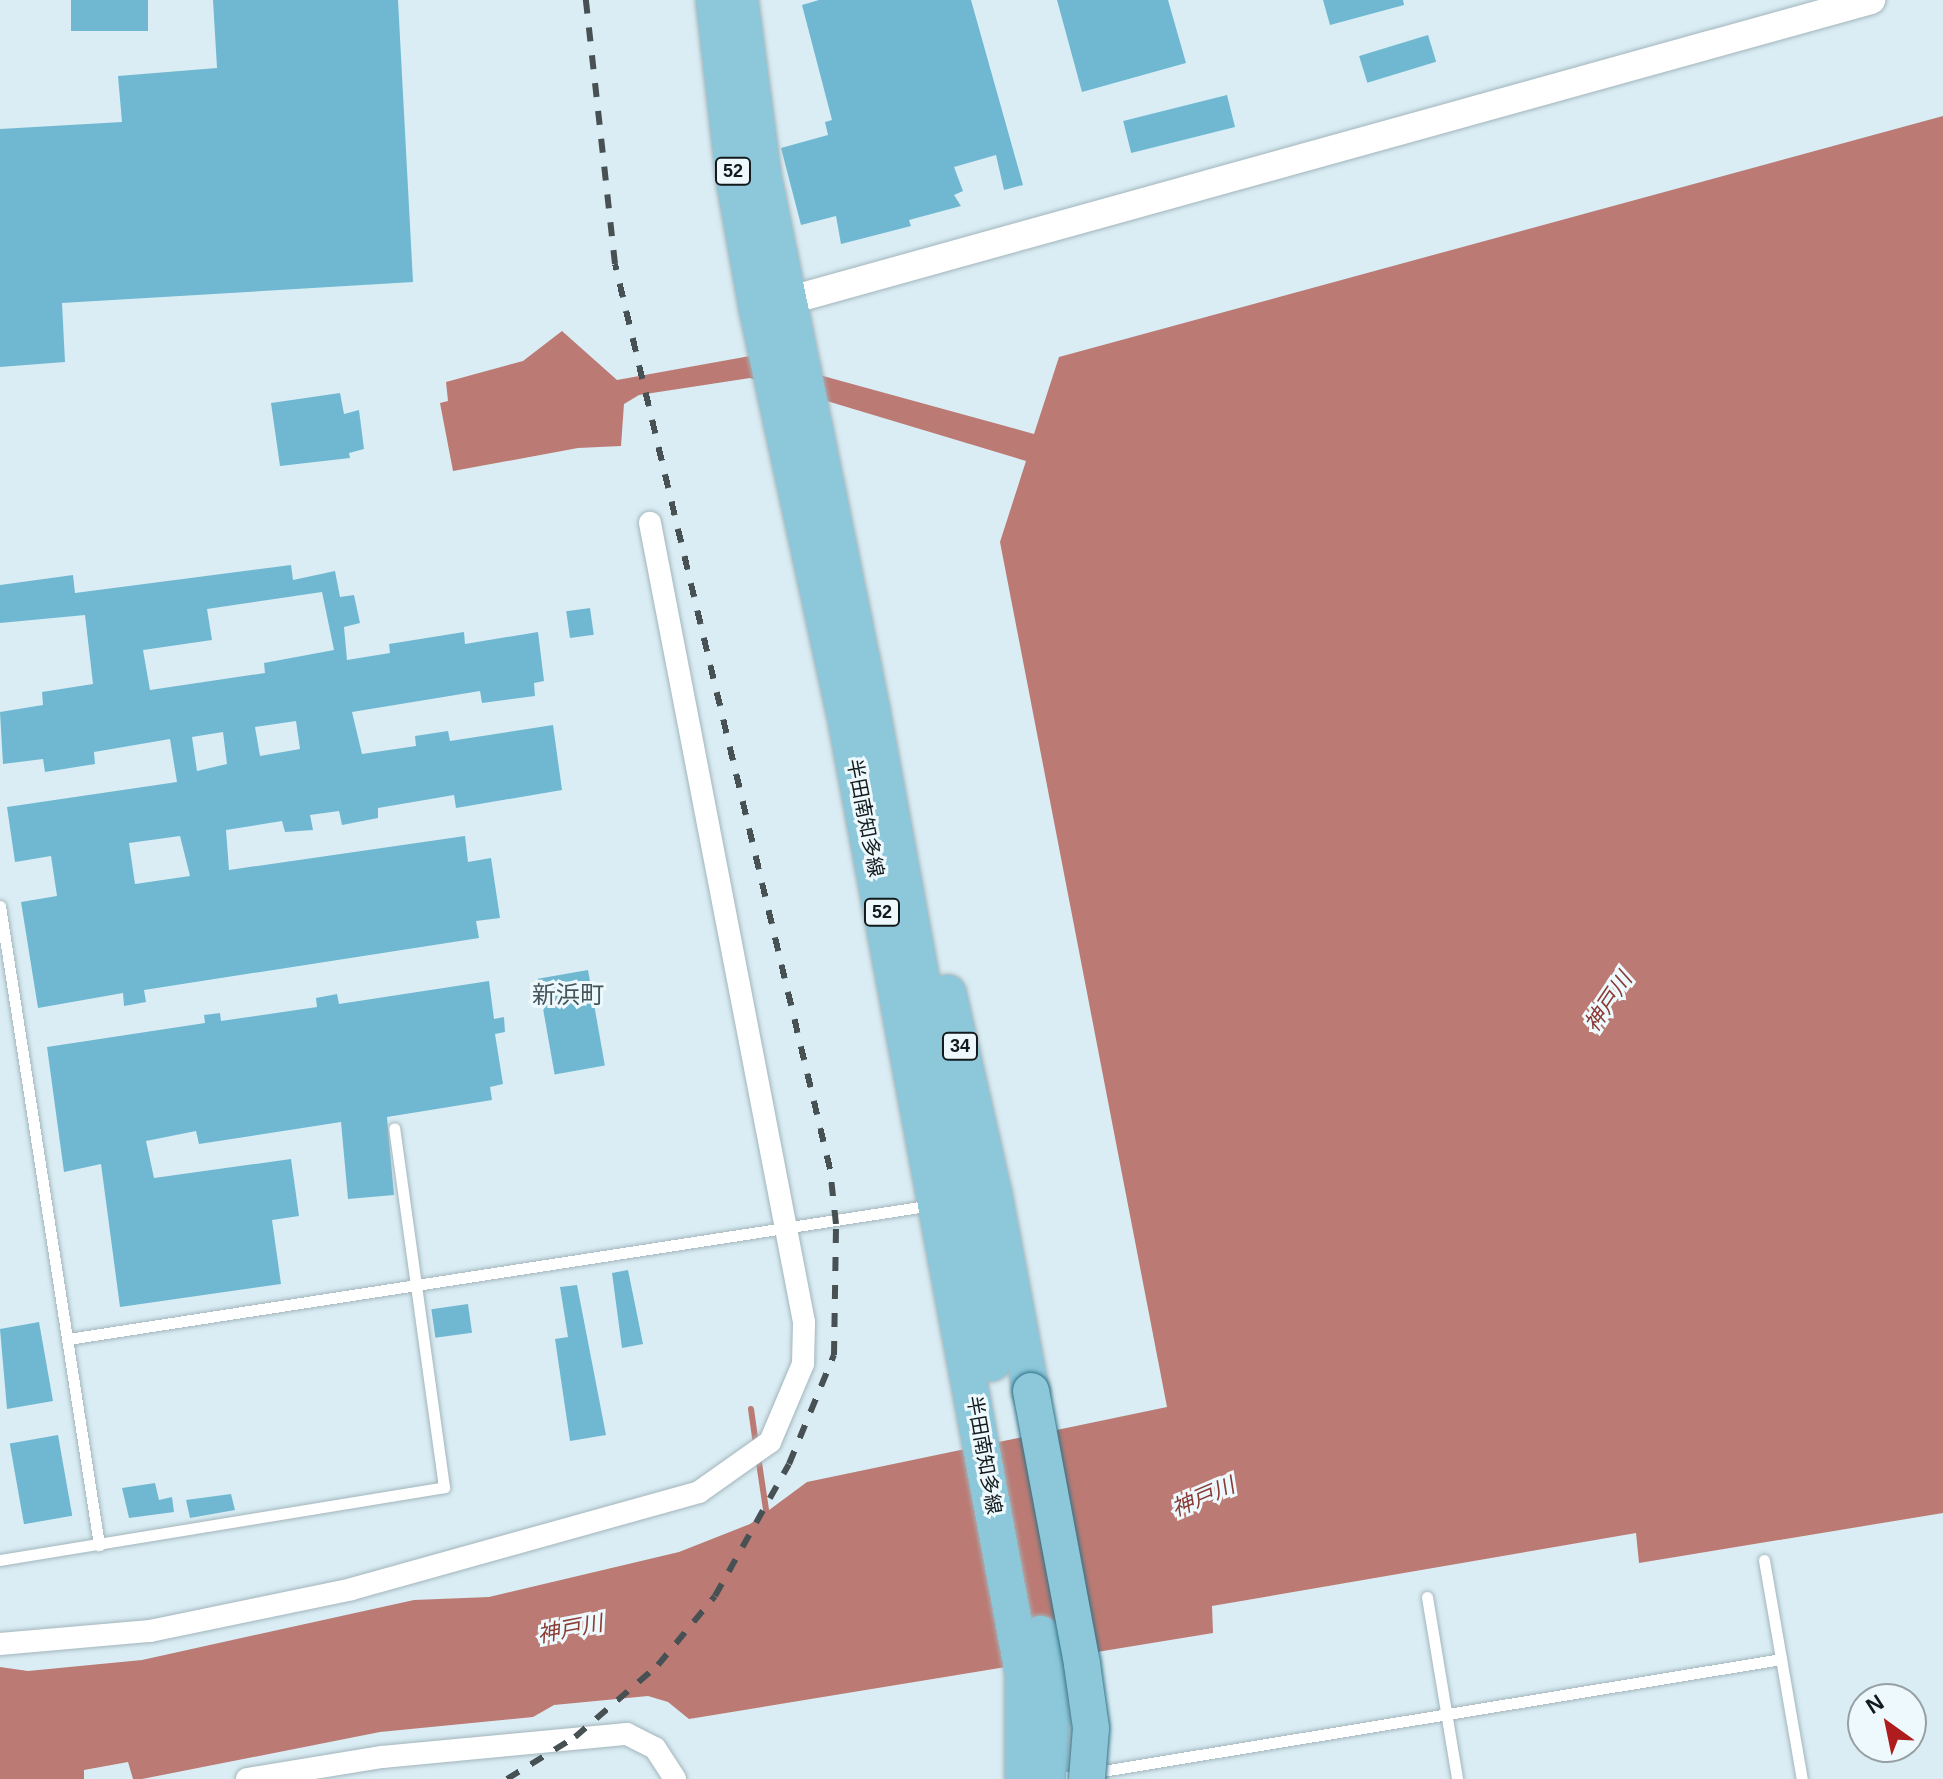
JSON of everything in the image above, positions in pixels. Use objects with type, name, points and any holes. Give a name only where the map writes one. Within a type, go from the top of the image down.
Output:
[{"type":"main road","name":"半田南知多線","points":[[714,0],[735,184],[776,321],[797,423],[844,709],[950,1202],[1001,1399],[1051,1779]]},
{"type":"main road","name":"半田南知多線","points":[[740,0],[763,175],[776,321]]},
{"type":"main road","name":"半田南知多線","points":[[797,423],[871,706],[950,1202]]},
{"type":"main road","name":"34","points":[[871,706],[906,807],[994,1195],[1001,1399],[1082,1664],[1091,1728],[1087,1779]]},
{"type":"main road","name":"半田南知多線","points":[[1023,1779],[1035,1672]]},
{"type":"street","points":[[776,321],[1871,0]]},
{"type":"street","points":[[0,1644],[150,1631],[352,1589],[699,1492],[770,1442],[789,1406],[803,1364],[804,1322],[789,1231],[650,523]]},
{"type":"street","points":[[247,1779],[382,1757],[627,1734],[655,1748],[675,1779]]},
{"type":"lane","points":[[0,906],[99,1545]]},
{"type":"lane","points":[[0,1560],[444,1487],[394,1128]]},
{"type":"lane","points":[[68,1339],[789,1231],[950,1202]]},
{"type":"lane","points":[[1764,1560],[1802,1779]]},
{"type":"lane","points":[[1427,1597],[1457,1779]]},
{"type":"lane","points":[[1051,1779],[1781,1659]]},
{"type":"water","name":"神戸川","points":[[1943,116],[1943,1513],[1639,1563],[1636,1533],[1212,1606],[1213,1633],[689,1719],[668,1702],[648,1696],[554,1705],[533,1717],[380,1732],[142,1779],[133,1779],[128,1762],[84,1770],[84,1779],[0,1779],[0,1667],[28,1671],[142,1660],[414,1600],[489,1597],[679,1552],[750,1524],[807,1482],[1167,1407],[1000,542],[1026,461],[750,378],[639,395],[624,404],[621,446],[578,448],[453,471],[440,403],[448,401],[446,382],[523,361],[562,331],[617,380],[750,356],[1034,434],[1059,357]]},
{"type":"building","points":[[71,0],[148,0],[148,31],[71,31]]},
{"type":"building","points":[[213,0],[398,0],[413,282],[62,303],[65,362],[0,367],[0,129],[122,122],[118,76],[217,68]]},
{"type":"building","points":[[819,0],[971,0],[1023,185],[1004,190],[996,155],[954,167],[963,191],[954,195],[961,206],[909,220],[911,226],[841,244],[836,216],[801,225],[781,148],[828,135],[825,122],[832,120],[802,5]]},
{"type":"building","points":[[1057,0],[1168,0],[1186,63],[1082,92]]},
{"type":"building","points":[[1323,0],[1403,0],[1404,5],[1330,25]]},
{"type":"building","points":[[1428,35],[1436,62],[1367,83],[1359,56]]},
{"type":"building","points":[[1227,95],[1235,127],[1131,153],[1123,121]]},
{"type":"building","points":[[340,393],[344,414],[359,410],[364,449],[349,453],[350,458],[280,466],[271,403]]},
{"type":"building","points":[[291,565],[293,580],[335,571],[340,597],[354,595],[360,623],[344,627],[347,660],[390,653],[389,644],[464,632],[465,644],[538,632],[544,681],[534,683],[535,696],[482,703],[480,691],[352,712],[362,754],[416,746],[415,736],[448,731],[450,741],[553,725],[562,790],[456,808],[454,795],[378,808],[378,818],[342,825],[339,811],[310,815],[313,830],[285,832],[282,821],[226,830],[229,870],[465,836],[468,862],[491,858],[500,918],[476,921],[479,938],[144,990],[146,1002],[124,1006],[123,993],[38,1008],[21,902],[57,896],[51,856],[15,862],[7,807],[177,782],[170,739],[94,752],[95,764],[45,772],[43,759],[3,764],[0,712],[43,705],[42,692],[93,684],[85,615],[0,623],[0,585],[73,575],[75,593]],"holes":[[[322,592],[334,650],[264,663],[265,673],[150,690],[143,650],[212,640],[207,609]],[[296,721],[300,749],[260,756],[255,727]],[[223,732],[227,764],[197,771],[192,737]],[[180,836],[190,876],[135,884],[129,843]]]},
{"type":"building","points":[[590,608],[594,635],[570,638],[566,611]]},
{"type":"building","points":[[588,970],[605,1066],[555,1074],[538,979]]},
{"type":"building","points":[[489,981],[494,1019],[504,1017],[505,1032],[495,1034],[503,1084],[490,1087],[492,1100],[387,1117],[394,1195],[348,1199],[341,1122],[199,1144],[196,1131],[146,1141],[154,1178],[291,1159],[299,1216],[272,1220],[281,1284],[120,1307],[101,1164],[64,1172],[47,1047],[205,1023],[204,1015],[220,1013],[221,1021],[317,1007],[316,998],[337,994],[339,1004]]},
{"type":"building","points":[[628,1270],[643,1344],[622,1348],[612,1273]]},
{"type":"building","points":[[577,1285],[606,1435],[570,1441],[555,1339],[568,1337],[560,1287]]},
{"type":"building","points":[[468,1304],[472,1333],[435,1338],[431,1309]]},
{"type":"building","points":[[39,1322],[53,1401],[7,1409],[0,1329]]},
{"type":"building","points":[[58,1435],[72,1516],[24,1524],[10,1444]]},
{"type":"building","points":[[155,1483],[159,1500],[172,1497],[174,1512],[129,1518],[122,1488]]},
{"type":"building","points":[[231,1494],[235,1510],[190,1518],[186,1500]]},
{"type":"waterway","points":[[751,1409],[756,1445]]},
{"type":"waterway","points":[[758,1456],[767,1516]]},
{"type":"railway","points":[[507,1779],[575,1737],[658,1665],[715,1596],[789,1464],[834,1355],[836,1224],[830,1169],[615,264],[586,0]]},
{"type":"district","name":"新浜町","points":[[568,995]]}]
